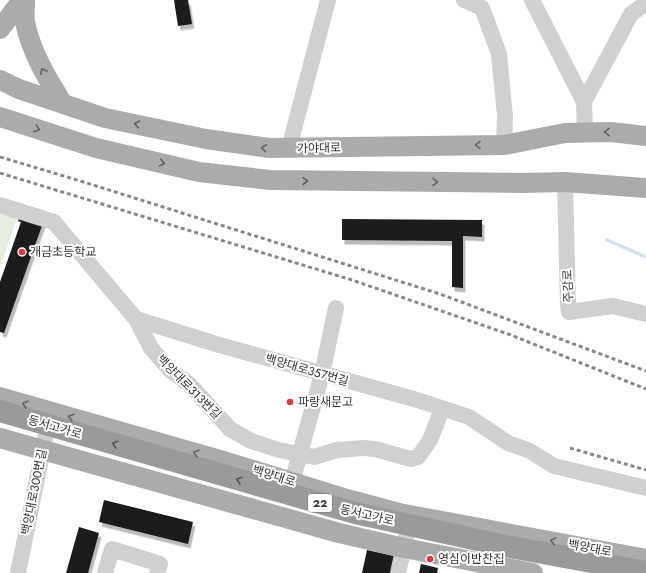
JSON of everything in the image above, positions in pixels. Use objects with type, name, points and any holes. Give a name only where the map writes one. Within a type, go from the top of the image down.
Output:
[{"type":"highway","name":"동서고가로","points":[[0,411],[355,513],[505,546],[646,572]]},
{"type":"highway","name":"동서고가로","points":[[0,426],[354,528],[576,573]]},
{"type":"main road","points":[[4,21],[24,0]]},
{"type":"main road","points":[[24,0],[25,21],[37,59],[46,78],[63,104]]},
{"type":"main road","name":"가야대로","points":[[0,80],[19,89],[105,118],[206,139],[269,148],[504,145],[566,133],[585,132],[611,132],[646,136]]},
{"type":"main road","points":[[0,117],[96,148],[199,172],[262,180],[521,183],[565,182],[646,188]]},
{"type":"main road","name":"백양대로","points":[[0,397],[216,459],[347,499],[411,515],[646,559]]},
{"type":"main road","points":[[0,438],[339,533],[404,548],[533,573]]},
{"type":"street","points":[[289,148],[328,0]]},
{"type":"street","points":[[464,0],[482,8],[499,54],[505,116],[504,145]]},
{"type":"street","points":[[532,0],[584,102],[585,132]]},
{"type":"street","points":[[584,102],[631,14],[646,3]]},
{"type":"street","name":"주감로","points":[[565,182],[569,312],[614,306],[646,314]]},
{"type":"street","points":[[0,204],[54,222],[136,319]]},
{"type":"street","points":[[292,482],[322,374],[336,308]]},
{"type":"street","name":"백양대로357번길","points":[[136,319],[216,344],[469,417],[508,443],[530,451],[554,466],[646,488]]},
{"type":"street","name":"백양대로313번길","points":[[136,319],[151,348],[170,370],[190,385],[230,429],[251,441],[279,450],[314,457],[337,450],[364,448],[375,449],[411,459],[418,457],[430,440],[442,409]]},
{"type":"street","name":"백양대로300번길","points":[[18,573],[51,411]]},
{"type":"street","points":[[398,573],[411,515]]},
{"type":"street","points":[[105,573],[112,549],[160,564],[157,573]]},
{"type":"shaded area","points":[[0,209],[18,215],[0,268]]},
{"type":"building","points":[[174,0],[188,0],[192,24],[178,26]]},
{"type":"building","name":"개금초등학교","points":[[19,218],[44,220],[4,333],[0,332],[0,282],[21,222],[18,221]]},
{"type":"building","points":[[342,219],[482,220],[482,237],[463,236],[463,288],[452,287],[452,241],[342,240]]},
{"type":"building","points":[[104,500],[193,522],[188,544],[99,522]]},
{"type":"building","points":[[79,527],[99,533],[88,573],[66,573]]},
{"type":"building","points":[[367,550],[394,556],[391,573],[362,573]]},
{"type":"building","points":[[421,564],[438,568],[437,573],[419,573]]},
{"type":"waterway","points":[[607,240],[646,257]]},
{"type":"railway","points":[[0,157],[440,294],[646,371]]},
{"type":"railway","points":[[0,173],[352,280],[511,335],[646,389]]},
{"type":"railway","points":[[570,448],[646,470]]},
{"type":"place","name":"개금초등학교","points":[[22,252]]},
{"type":"place","name":"파랑새문고","points":[[290,402]]},
{"type":"place","name":"영심이반찬집","points":[[430,559]]}]
